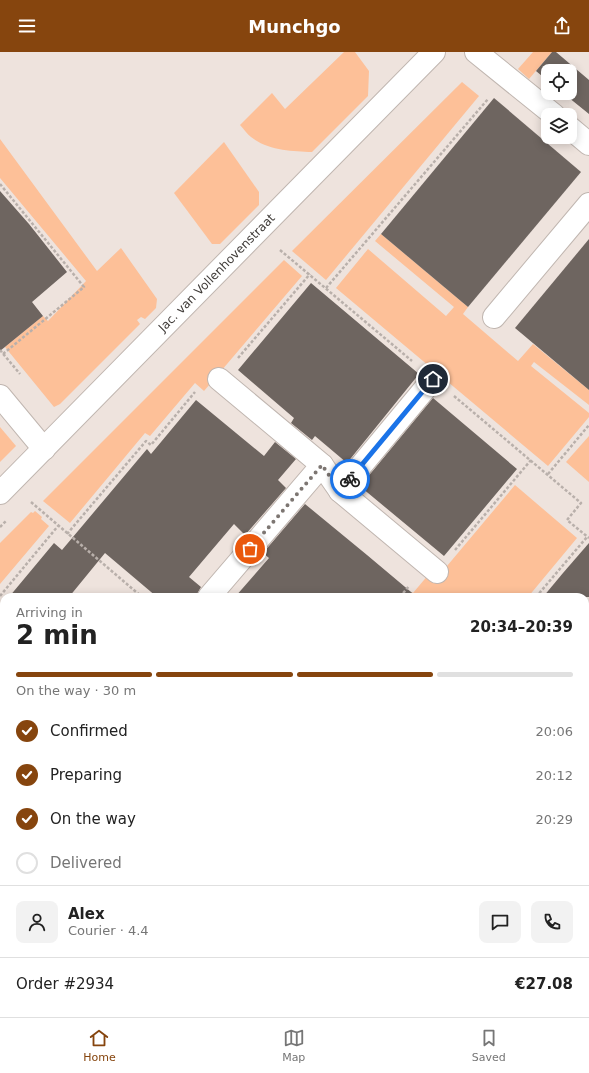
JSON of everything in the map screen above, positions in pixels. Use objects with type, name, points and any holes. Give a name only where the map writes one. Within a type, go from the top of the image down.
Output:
[{"type":"street","name":"Jac. van Vollenhovenstraat","points":[[0,493],[434,52]]},
{"type":"street","points":[[476,52],[545,108]]},
{"type":"street","points":[[577,134],[589,144]]},
{"type":"street","points":[[494,317],[589,204]]},
{"type":"street","points":[[219,379],[322,465],[340,491],[437,572]]},
{"type":"street","points":[[340,491],[433,379]]},
{"type":"street","points":[[0,396],[44,449]]},
{"type":"street","points":[[212,593],[322,465]]},
{"type":"path","points":[[326,288],[507,77]]},
{"type":"path","points":[[0,184],[84,287],[3,354]]},
{"type":"path","points":[[67,534],[146,442],[151,446],[196,391],[204,398],[310,274]]},
{"type":"path","points":[[548,474],[589,425]]},
{"type":"path","points":[[437,572],[531,460]]},
{"type":"path","points":[[28,500],[137,593]]},
{"type":"path","points":[[2,593],[58,526]]},
{"type":"path","points":[[539,593],[587,536]]},
{"type":"shaded area","points":[[344,52],[355,52],[369,71],[368,96],[312,152],[273,148],[265,145],[251,137],[240,125],[272,93],[285,109]]},
{"type":"shaded area","points":[[533,52],[552,52],[529,79],[518,69]]},
{"type":"shaded area","points":[[462,82],[479,96],[326,280],[292,251]]},
{"type":"shaded area","points":[[0,139],[97,271],[121,248],[157,299],[156,308],[145,319],[141,317],[137,320],[140,324],[60,404],[54,407],[5,347],[43,316],[48,321],[86,281],[0,178]]},
{"type":"shaded area","points":[[224,142],[259,192],[259,205],[220,244],[212,244],[174,193]]},
{"type":"shaded area","points":[[381,234],[468,307],[463,314],[518,361],[533,344],[589,390],[589,405],[534,362],[531,366],[589,413],[589,417],[548,466],[336,288],[368,249],[446,316],[454,307],[375,241]]},
{"type":"shaded area","points":[[284,260],[302,276],[204,391],[195,383],[150,436],[145,433],[70,523],[43,501]]},
{"type":"shaded area","points":[[0,427],[16,446],[0,462]]},
{"type":"shaded area","points":[[589,436],[589,482],[566,462]]},
{"type":"shaded area","points":[[515,485],[577,538],[531,593],[413,593],[440,561],[447,566]]},
{"type":"shaded area","points":[[35,511],[49,526],[0,584],[0,543],[31,512],[33,513]]},
{"type":"building","points":[[552,52],[556,52],[570,64],[542,64]]},
{"type":"building","points":[[541,65],[541,75],[536,71]]},
{"type":"building","points":[[577,70],[589,80],[589,114],[572,100],[577,100]]},
{"type":"building","points":[[494,98],[541,138],[541,144],[548,144],[581,172],[468,307],[381,234]]},
{"type":"building","points":[[0,191],[29,224],[67,272],[32,302],[43,316],[0,351]]},
{"type":"building","points":[[589,239],[589,390],[515,328]]},
{"type":"building","points":[[311,283],[419,374],[347,463],[315,436],[312,440],[291,423],[294,418],[238,370]]},
{"type":"building","points":[[433,398],[517,469],[444,556],[362,488],[368,480],[366,479]]},
{"type":"building","points":[[196,400],[264,456],[275,442],[296,459],[278,480],[286,488],[245,535],[234,524],[189,577],[201,587],[198,593],[152,593],[105,553],[72,593],[12,593],[54,543],[62,550],[147,449],[151,454]]},
{"type":"building","points":[[305,504],[412,593],[238,593],[269,558],[263,553]]},
{"type":"building","points":[[589,543],[589,593],[546,593]]},
{"type":"way so far","points":[[250,549],[322,465],[340,491],[350,479]]},
{"type":"route","points":[[350,479],[433,379]]}]
